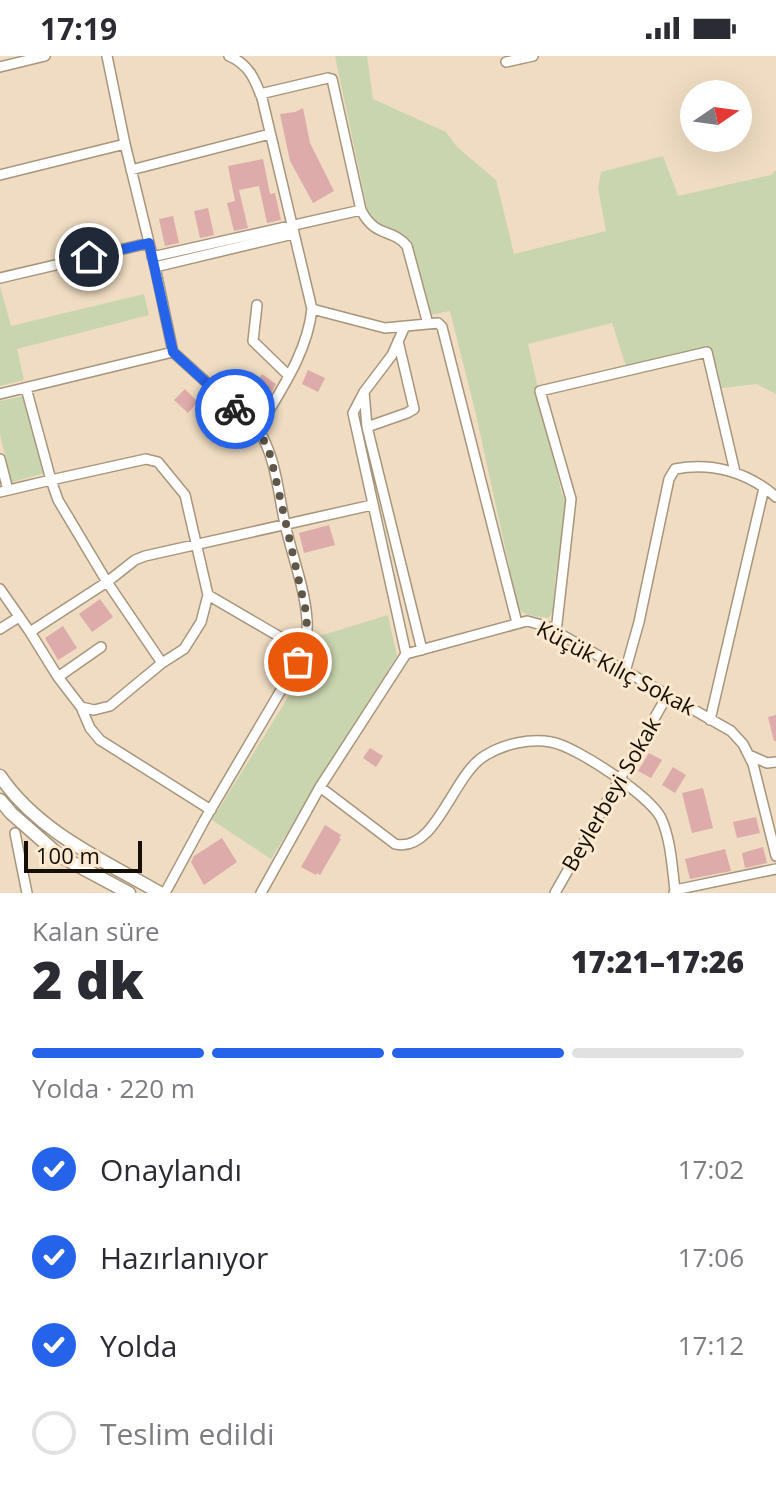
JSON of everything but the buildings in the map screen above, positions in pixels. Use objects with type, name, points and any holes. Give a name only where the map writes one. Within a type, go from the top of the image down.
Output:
[{"type":"main road","points":[[0,776],[37,819],[66,839],[162,893]]},
{"type":"main road","points":[[0,800],[60,856],[129,893]]},
{"type":"street","points":[[0,67],[40,56]]},
{"type":"street","points":[[107,56],[173,352],[258,429],[265,439],[308,624],[304,651],[162,893]]},
{"type":"street","points":[[229,56],[247,68],[260,94],[312,309],[310,331],[302,351],[258,429]]},
{"type":"street","points":[[506,62],[533,56]]},
{"type":"street","points":[[260,94],[332,79],[361,210],[371,226],[398,237],[407,246],[428,324]]},
{"type":"street","points":[[131,170],[270,134]]},
{"type":"street","points":[[0,175],[125,144]]},
{"type":"street","points":[[154,262],[292,230],[361,210]]},
{"type":"street","points":[[0,278],[149,243]]},
{"type":"street","points":[[257,305],[253,341],[289,376]]},
{"type":"street","points":[[312,309],[385,328],[438,323],[442,327],[517,623]]},
{"type":"street","points":[[261,893],[320,787],[406,654],[353,413],[364,392],[392,355],[405,326]]},
{"type":"street","points":[[367,427],[414,409],[398,341]]},
{"type":"street","points":[[0,394],[173,352]]},
{"type":"street","points":[[556,632],[571,499],[540,391],[707,352],[735,472]]},
{"type":"street","points":[[26,388],[58,500],[107,582],[162,663]]},
{"type":"street","points":[[364,392],[367,427],[422,650]]},
{"type":"street","points":[[0,459],[4,491],[146,459],[158,462],[185,495],[208,595],[201,622],[184,649],[110,706],[94,710],[81,707]]},
{"type":"street","points":[[625,672],[639,622],[669,479],[675,469],[714,467],[735,472],[776,497]]},
{"type":"street","points":[[710,720],[764,488]]},
{"type":"street","points":[[30,632],[135,560],[372,505]]},
{"type":"street","points":[[0,589],[100,740],[211,810]]},
{"type":"street","points":[[208,595],[304,651]]},
{"type":"street","points":[[0,629],[19,617]]},
{"type":"street","name":"Küçük Kılıç Sokak","points":[[406,654],[517,623],[527,621],[546,626],[731,731],[743,744],[753,764],[776,856]]},
{"type":"street","points":[[58,677],[101,647]]},
{"type":"street","name":"Beylerbeyi Sokak","points":[[555,893],[667,696]]},
{"type":"street","points":[[320,787],[395,844],[409,846],[425,836],[472,766],[484,755],[521,742],[555,742],[619,779],[649,802],[660,816],[666,832],[675,892],[776,869]]},
{"type":"street","points":[[749,755],[767,763],[776,762]]},
{"type":"street","points":[[15,833],[27,893]]},
{"type":"green space","points":[[335,56],[367,56],[373,99],[446,132],[457,147],[496,180],[514,254],[606,231],[598,188],[601,172],[663,156],[678,196],[771,175],[776,170],[776,394],[757,384],[713,389],[705,353],[626,366],[612,323],[528,344],[562,495],[568,498],[555,580],[554,609],[548,618],[527,614],[518,607],[450,311],[429,315],[410,242],[400,233],[381,226],[367,208]]},
{"type":"green space","points":[[0,286],[11,326],[144,294],[149,315],[17,349],[24,380],[0,386]]},
{"type":"green space","points":[[24,396],[45,473],[12,482],[0,435],[0,401]]},
{"type":"green space","points":[[388,615],[397,656],[271,859],[212,820],[305,670],[316,637]]},
{"type":"way so far","points":[[235,409],[258,429],[271,458],[308,624],[304,651],[298,662]]},
{"type":"route","points":[[89,257],[149,243],[173,352],[235,409]]}]
